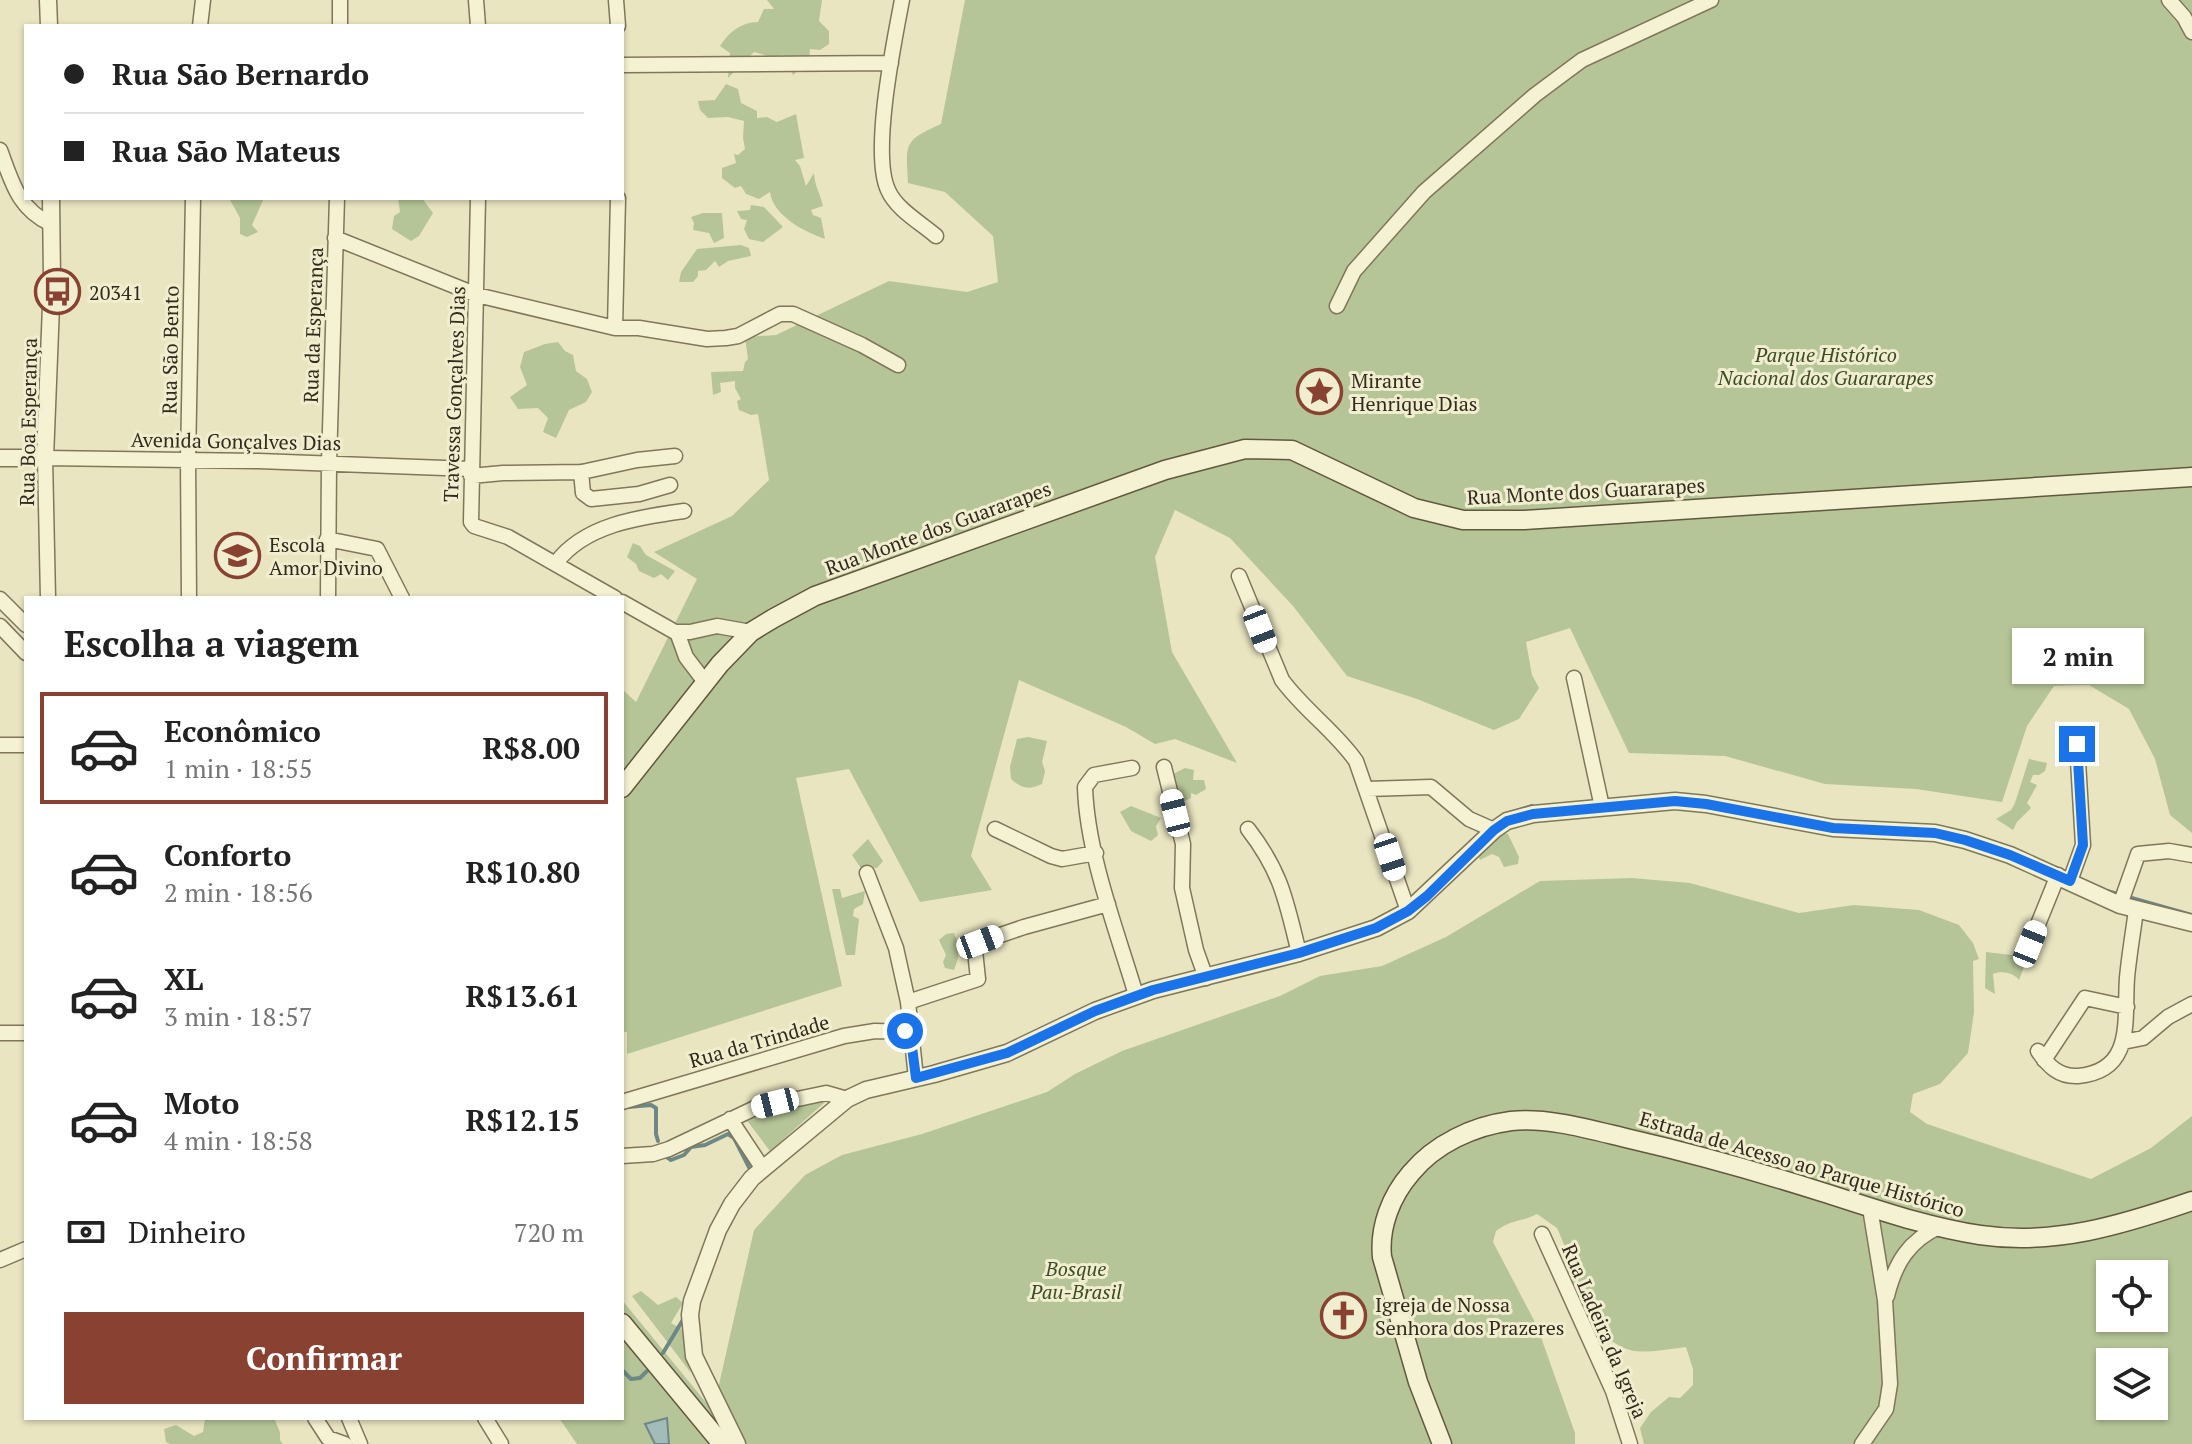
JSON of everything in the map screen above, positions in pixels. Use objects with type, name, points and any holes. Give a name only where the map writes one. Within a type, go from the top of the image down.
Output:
[{"type":"main road","name":"Rua Monte dos Guararapes","points":[[624,785],[705,682],[751,632],[815,596],[1165,470],[1245,449],[1292,450],[1414,508],[1463,520],[1524,520],[2192,477]]},
{"type":"main road","name":"Estrada de Acesso ao Parque Histórico","points":[[1442,1444],[1418,1382],[1381,1245],[1393,1200],[1404,1180],[1435,1151],[1460,1136],[1488,1125],[1538,1121],[1611,1134],[1701,1155],[1870,1208],[1991,1237],[2046,1238],[2115,1227],[2192,1201]]},
{"type":"main road","points":[[624,1325],[722,1444]]},
{"type":"street","points":[[48,0],[49,24]]},
{"type":"street","points":[[200,24],[203,0]]},
{"type":"street","points":[[340,0],[340,24]]},
{"type":"street","points":[[476,0],[478,24]]},
{"type":"street","points":[[616,0],[618,24]]},
{"type":"street","points":[[902,0],[881,153],[887,189],[894,201],[936,236]]},
{"type":"street","points":[[1337,306],[1354,271],[1424,192],[1535,95],[1582,60],[1711,0]]},
{"type":"street","points":[[2169,0],[2192,32]]},
{"type":"street","points":[[624,65],[891,63]]},
{"type":"street","points":[[0,150],[13,186],[24,204],[36,217],[51,224]]},
{"type":"street","name":"Rua Boa Esperança","points":[[48,596],[45,458],[51,200]]},
{"type":"street","name":"Rua São Bento","points":[[189,596],[193,200]]},
{"type":"street","name":"Rua da Esperança","points":[[328,596],[337,200]]},
{"type":"street","name":"Travessa Gonçalves Dias","points":[[478,200],[472,525],[508,537],[612,596]]},
{"type":"street","points":[[615,328],[618,200]]},
{"type":"street","points":[[335,238],[477,295],[615,328],[639,328],[707,339],[726,338],[738,336],[780,314],[793,314],[898,365]]},
{"type":"street","name":"Avenida Gonçalves Dias","points":[[0,458],[329,463],[503,473],[581,472],[637,460],[675,456]]},
{"type":"street","points":[[581,472],[583,493],[591,499],[639,494],[670,485]]},
{"type":"street","points":[[556,563],[574,542],[586,536],[650,515],[684,511]]},
{"type":"street","points":[[327,539],[377,549],[401,596]]},
{"type":"street","points":[[1239,576],[1282,680],[1293,695],[1342,741],[1356,761],[1408,911]]},
{"type":"street","points":[[0,599],[24,623]]},
{"type":"street","points":[[624,603],[677,632],[717,626],[751,632]]},
{"type":"street","points":[[0,626],[24,651]]},
{"type":"street","points":[[677,632],[686,657],[705,682]]},
{"type":"street","points":[[1574,678],[1602,807]]},
{"type":"street","points":[[2030,944],[2083,845],[2077,744]]},
{"type":"street","points":[[0,745],[24,745]]},
{"type":"street","points":[[1164,767],[1183,844],[1182,888],[1196,950],[1206,978]]},
{"type":"street","points":[[1132,768],[1094,775],[1087,782],[1087,814],[1108,904],[1136,995]]},
{"type":"street","points":[[1367,789],[1431,787],[1469,819],[1494,830]]},
{"type":"street","points":[[737,1444],[694,1356],[690,1315],[718,1230],[760,1164],[847,1099],[866,1090],[1007,1053],[1074,1020],[1136,995],[1299,953],[1376,928],[1408,911],[1494,830],[1519,817],[1675,801],[1833,828],[1935,833],[2010,855],[2128,908],[2192,923]]},
{"type":"street","points":[[995,829],[1062,859],[1096,853]]},
{"type":"street","points":[[1248,829],[1263,848],[1279,878],[1299,953]]},
{"type":"street","points":[[2127,1007],[2085,998],[2041,1056],[2048,1066],[2072,1076],[2091,1075],[2108,1066],[2126,1036],[2127,1007],[2128,908],[2138,854],[2169,851],[2192,855]]},
{"type":"street","points":[[867,873],[896,948],[908,1002],[916,1078]]},
{"type":"street","points":[[908,1002],[978,979],[975,951],[980,942],[1108,904]]},
{"type":"street","points":[[2123,1042],[2143,1038],[2168,1017],[2192,1004]]},
{"type":"street","name":"Rua da Trindade","points":[[624,1101],[844,1036],[875,1031],[910,1032]]},
{"type":"street","points":[[0,1033],[24,1033]]},
{"type":"street","points":[[624,1156],[653,1154],[669,1149],[755,1108],[814,1094],[826,1093],[847,1099]]},
{"type":"street","points":[[730,1119],[760,1164]]},
{"type":"street","points":[[1862,1444],[1886,1409],[1890,1384],[1885,1300],[1870,1208]]},
{"type":"street","points":[[1885,1300],[1902,1257],[1917,1240],[1941,1226]]},
{"type":"street","name":"Rua Ladeira da Igreja","points":[[1542,1234],[1613,1391],[1630,1444]]},
{"type":"street","points":[[0,1260],[24,1250]]},
{"type":"street","points":[[316,1420],[328,1438],[345,1444]]},
{"type":"street","points":[[350,1420],[360,1444]]},
{"type":"street","points":[[486,1420],[501,1444]]},
{"type":"green space","points":[[767,0],[822,0],[819,21],[829,31],[829,44],[820,50],[810,49],[809,61],[793,75],[782,54],[780,63],[772,57],[754,52],[728,78],[730,53],[720,46],[736,29],[758,22],[764,9],[774,9]]},
{"type":"green space","name":"Parque Histórico Nacional dos Guararapes","points":[[965,0],[2192,0],[2192,833],[2170,815],[2155,759],[2129,709],[2089,685],[2054,686],[2027,726],[2002,802],[1916,789],[1825,784],[1725,756],[1629,753],[1570,628],[1526,642],[1532,675],[1539,688],[1519,719],[1494,730],[1417,699],[1347,676],[1293,606],[1230,538],[1175,510],[1155,557],[1172,652],[1237,763],[1175,739],[1155,744],[1126,727],[1019,680],[971,856],[992,890],[920,902],[849,769],[796,778],[842,986],[627,1054],[627,1032],[624,1032],[624,691],[636,702],[697,579],[654,552],[732,516],[769,480],[758,414],[751,415],[739,410],[737,401],[741,399],[735,381],[720,383],[721,392],[713,395],[711,372],[743,371],[748,359],[745,337],[776,335],[889,281],[967,292],[998,282],[993,236],[945,192],[908,183],[910,145],[920,135],[941,124]]},
{"type":"green space","points":[[726,84],[738,89],[741,103],[757,111],[757,118],[767,117],[777,122],[796,114],[804,158],[795,160],[806,186],[814,173],[823,206],[811,210],[813,215],[821,218],[825,239],[783,216],[772,201],[770,192],[759,199],[746,194],[741,186],[735,188],[722,178],[722,168],[736,163],[734,154],[738,155],[745,149],[744,121],[728,117],[708,118],[700,110],[698,101],[715,100]]},
{"type":"green space","points":[[230,200],[263,200],[252,225],[258,232],[247,237],[240,234],[240,218]]},
{"type":"green space","points":[[398,200],[423,200],[433,213],[419,236],[411,241],[392,229],[394,216],[400,212]]},
{"type":"green space","points":[[751,205],[764,207],[783,227],[763,242],[749,239],[744,229],[747,220],[741,219],[737,211],[750,210]]},
{"type":"green space","points":[[703,213],[722,213],[724,238],[714,243],[709,233],[693,230],[691,217]]},
{"type":"green space","points":[[741,245],[749,248],[751,256],[728,261],[719,267],[715,261],[706,270],[698,271],[693,282],[679,282],[681,272],[697,249]]},
{"type":"green space","points":[[558,342],[573,355],[576,371],[587,379],[592,392],[586,402],[569,410],[556,438],[543,432],[548,418],[538,408],[518,409],[510,397],[527,385],[520,367],[524,352]]},
{"type":"green space","points":[[633,543],[640,546],[646,555],[675,571],[668,580],[661,574],[654,578],[639,571],[627,557]]},
{"type":"green space","points":[[1028,737],[1047,741],[1042,762],[1045,771],[1042,784],[1029,788],[1011,779],[1010,767],[1017,739]]},
{"type":"green space","points":[[2029,759],[2047,763],[2045,771],[2033,775],[2030,782],[2037,785],[2027,803],[2031,808],[2013,830],[1996,819],[2011,810],[2015,803]]},
{"type":"green space","points":[[1185,768],[1194,770],[1193,780],[1204,780],[1206,789],[1196,795],[1191,793],[1191,798],[1180,803],[1171,775]]},
{"type":"green space","points":[[1131,806],[1161,818],[1156,826],[1158,835],[1151,841],[1131,831],[1120,812]]},
{"type":"green space","points":[[1500,832],[1508,834],[1519,857],[1518,864],[1504,867],[1499,857],[1492,854],[1480,860],[1477,852]]},
{"type":"green space","points":[[868,839],[883,861],[877,868],[860,867],[852,855]]},
{"type":"green space","name":"Bosque Pau-Brasil","points":[[1632,878],[1690,883],[1799,913],[1854,905],[1919,910],[1959,925],[1973,943],[1979,959],[1973,961],[1974,1012],[1968,1053],[1940,1084],[1913,1094],[1910,1112],[1927,1124],[2091,1179],[2151,1148],[2192,1116],[2192,1444],[1644,1444],[1640,1428],[1651,1412],[1669,1397],[1680,1398],[1693,1385],[1693,1369],[1686,1347],[1641,1352],[1622,1347],[1601,1332],[1587,1319],[1587,1306],[1568,1279],[1575,1270],[1557,1228],[1537,1214],[1502,1227],[1496,1231],[1493,1242],[1537,1326],[1575,1433],[1575,1444],[577,1444],[560,1420],[624,1420],[624,1302],[713,1411],[754,1230],[805,1175],[842,1155],[922,1134],[1047,1092],[1122,1051],[1280,996],[1320,976],[1382,966],[1446,937],[1540,881]]},
{"type":"green space","points":[[832,889],[840,889],[842,898],[865,891],[863,904],[854,909],[853,916],[859,919],[855,955],[846,955]]},
{"type":"green space","points":[[954,933],[958,952],[954,970],[945,968],[943,962],[946,955],[939,940],[946,934]]},
{"type":"green space","points":[[1986,952],[2020,956],[2033,954],[2036,957],[2024,967],[2019,980],[2008,973],[1993,974],[1995,994],[1985,988]]},
{"type":"green space","points":[[833,1095],[770,1151],[745,1118],[753,1113]]},
{"type":"green space","points":[[641,1291],[658,1305],[676,1297],[683,1303],[671,1323],[682,1329],[691,1373],[632,1296]]},
{"type":"green space","points":[[205,1420],[275,1420],[283,1444],[170,1444],[166,1442],[164,1429],[176,1425],[194,1436],[203,1432]]},
{"type":"water","points":[[667,1418],[669,1444],[655,1444],[645,1424]]},
{"type":"waterway","points":[[1507,814],[1532,806]]},
{"type":"waterway","points":[[2107,891],[2192,915]]},
{"type":"waterway","points":[[628,1107],[651,1105],[656,1108],[658,1141]]},
{"type":"waterway","points":[[664,1155],[671,1160],[684,1155],[691,1147],[705,1145],[728,1134],[734,1138],[751,1171]]},
{"type":"waterway","points":[[663,1353],[684,1318]]},
{"type":"waterway","points":[[624,1372],[631,1379],[640,1378],[647,1371]]},
{"type":"place","name":"20341","points":[[58,292]]},
{"type":"place","name":"Mirante Henrique Dias","points":[[1320,392]]},
{"type":"place","name":"Escola Amor Divino","points":[[238,556]]},
{"type":"place","name":"Igreja de Nossa Senhora dos Prazeres","points":[[1344,1315]]},
{"type":"route","points":[[905,1031],[910,1032],[916,1078],[1007,1053],[1095,1011],[1153,990],[1343,940],[1376,928],[1408,911],[1494,830],[1507,821],[1533,814],[1675,801],[1706,804],[1833,828],[1935,833],[2010,855],[2070,881],[2081,855],[2084,834],[2077,744]]}]
